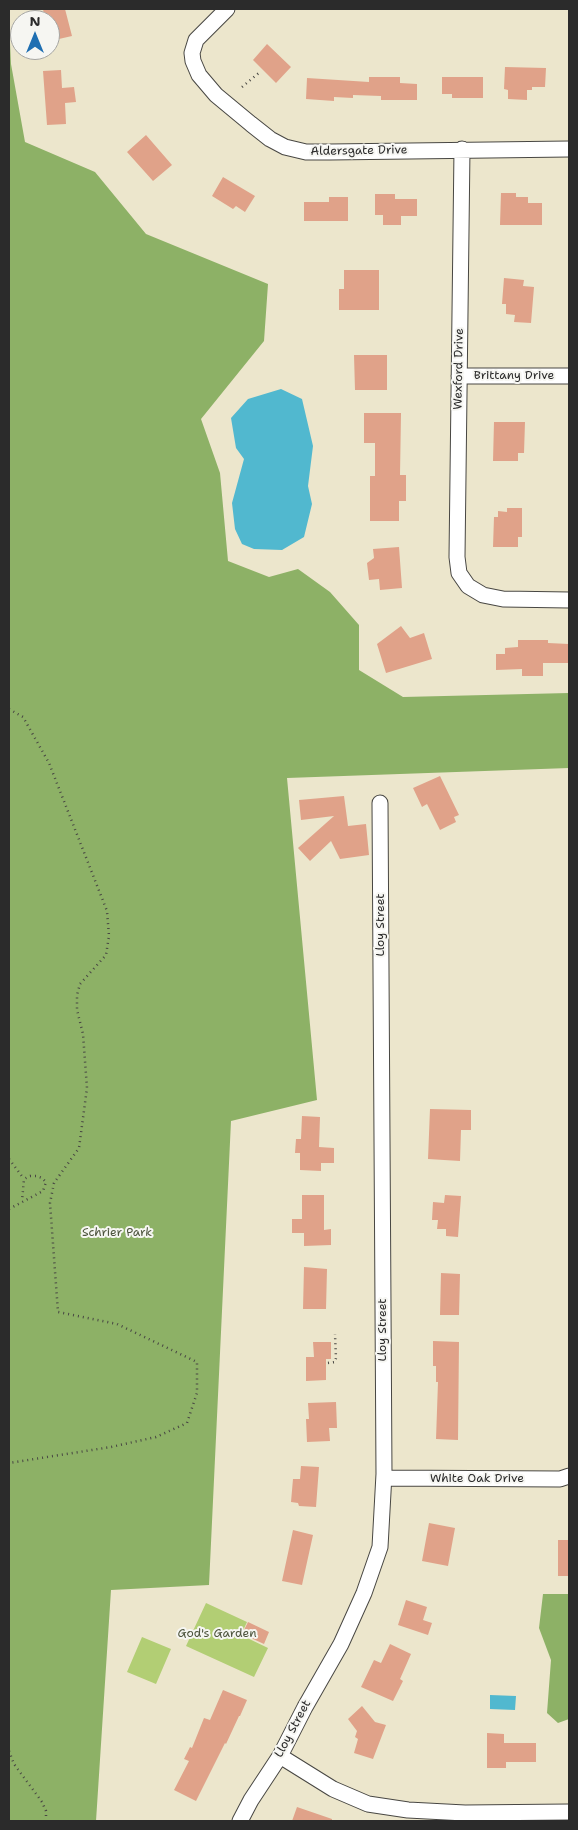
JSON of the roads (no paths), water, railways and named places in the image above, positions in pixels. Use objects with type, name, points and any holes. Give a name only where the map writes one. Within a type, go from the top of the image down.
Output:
[{"type":"street","name":"Aldersgate Drive","points":[[227,9],[196,40],[192,53],[198,75],[216,94],[270,139],[285,147],[306,152],[569,149]]},
{"type":"street","name":"Wexford Drive","points":[[462,149],[458,557],[460,573],[468,586],[482,595],[503,599],[569,600]]},
{"type":"street","name":"Brittany Drive","points":[[459,376],[569,376]]},
{"type":"street","name":"Lloy Street","points":[[240,1821],[251,1800],[280,1756],[341,1644],[364,1592],[380,1547],[384,1478],[380,803]]},
{"type":"street","name":"White Oak Drive","points":[[384,1478],[560,1479],[569,1476]]},
{"type":"street","points":[[280,1756],[333,1789],[368,1804],[408,1810],[465,1814],[569,1812]]},
{"type":"water","points":[[281,389],[302,399],[313,446],[308,486],[312,504],[304,537],[282,550],[254,549],[242,544],[235,529],[232,503],[244,459],[236,448],[231,418],[248,399]]},
{"type":"water","points":[[490,1695],[516,1696],[515,1710],[490,1709]]},
{"type":"park label","name":"Schrier Park","points":[[117,1233]]},
{"type":"park label","name":"God's Garden","points":[[217,1634]]}]
